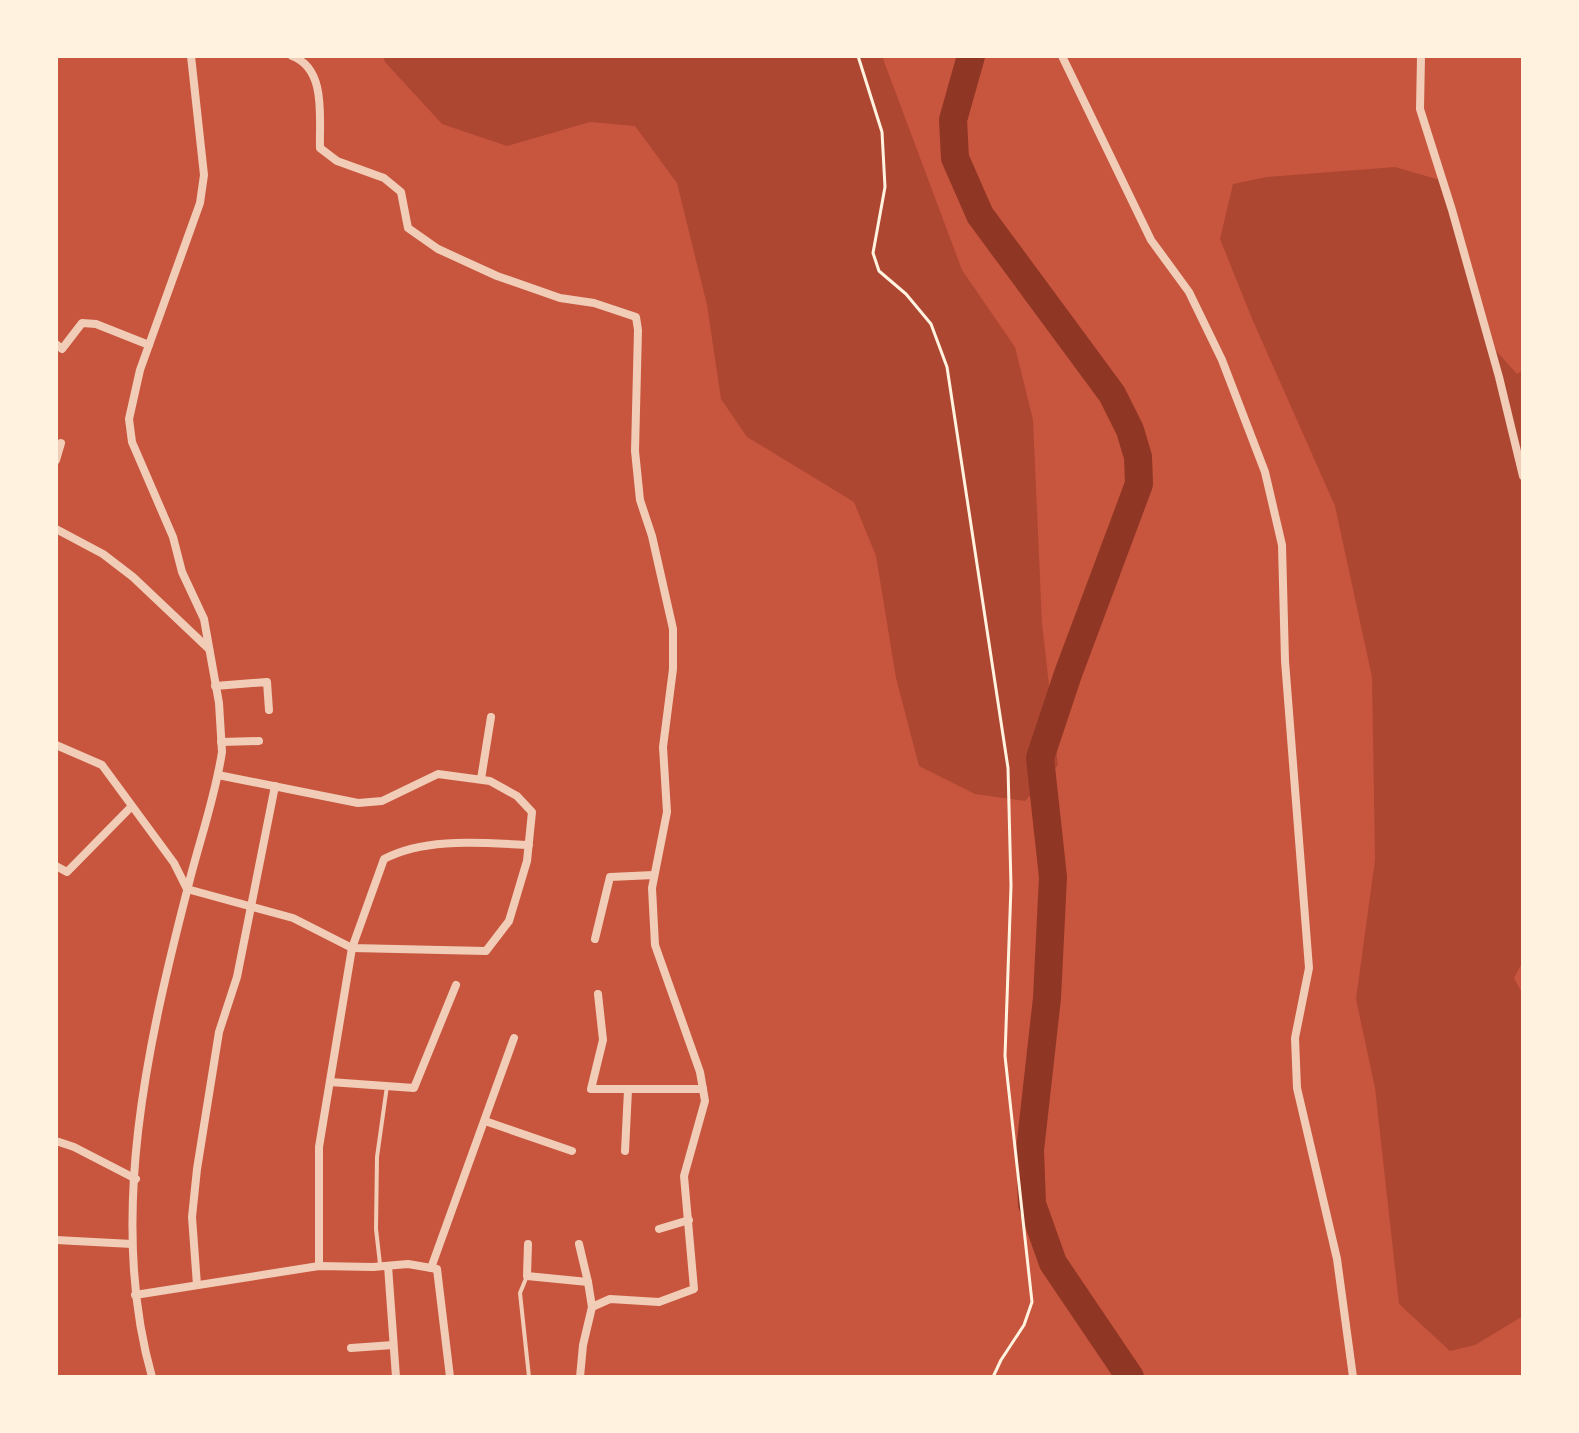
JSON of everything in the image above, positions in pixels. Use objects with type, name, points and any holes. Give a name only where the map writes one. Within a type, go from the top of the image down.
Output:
[{"type":"street","points":[[152,1377],[135,1295],[132,1244],[144,1084],[187,889],[218,775],[221,742],[204,619],[182,572],[173,537],[132,442],[129,419],[131,402],[149,345],[200,203],[204,175],[191,56]]},
{"type":"street","points":[[292,56],[303,60],[317,82],[320,148],[337,161],[384,178],[401,192],[408,228],[438,249],[497,276],[560,298],[594,303],[636,317],[635,451],[640,500],[652,536],[673,629],[673,669],[663,747],[667,812],[652,888],[655,945],[686,1027],[705,1101],[684,1176],[694,1289],[659,1302],[610,1299],[592,1307]]},
{"type":"street","points":[[1062,56],[1151,240],[1189,292],[1222,360],[1265,472],[1282,545],[1285,661],[1309,968],[1295,1038],[1297,1088],[1337,1259],[1353,1377]]},
{"type":"street","points":[[1421,56],[1420,109],[1461,240],[1522,468]]},
{"type":"street","points":[[56,344],[62,349],[82,323],[96,324],[149,345]]},
{"type":"street","points":[[56,460],[61,443]]},
{"type":"street","points":[[56,529],[103,554],[133,577],[210,650]]},
{"type":"street","points":[[215,686],[267,682],[269,710]]},
{"type":"street","points":[[481,779],[491,717]]},
{"type":"street","points":[[221,742],[259,741]]},
{"type":"street","points":[[56,745],[102,765],[174,863],[187,889],[293,918],[352,948],[486,951],[509,921],[527,861],[532,812],[517,796],[490,781],[438,774],[382,801],[358,803],[218,775]]},
{"type":"street","points":[[197,1285],[192,1217],[197,1169],[219,1032],[237,977],[253,907],[275,786]]},
{"type":"street","points":[[56,866],[67,872],[131,807]]},
{"type":"street","points":[[319,1266],[319,1147],[352,948],[384,859],[403,849],[472,843],[529,845]]},
{"type":"street","points":[[595,939],[610,877],[654,875]]},
{"type":"street","points":[[330,1082],[414,1088],[456,985]]},
{"type":"street","points":[[598,994],[603,1040],[591,1089],[703,1089]]},
{"type":"street","points":[[431,1268],[514,1038]]},
{"type":"street","points":[[625,1151],[628,1090]]},
{"type":"street","points":[[485,1121],[572,1151]]},
{"type":"street","points":[[56,1141],[136,1179]]},
{"type":"street","points":[[659,1229],[689,1220]]},
{"type":"street","points":[[56,1240],[132,1244]]},
{"type":"street","points":[[528,1244],[527,1276],[588,1282]]},
{"type":"street","points":[[579,1244],[592,1307],[583,1345],[580,1377]]},
{"type":"street","points":[[135,1295],[319,1266],[408,1264],[437,1269],[450,1377]]},
{"type":"street","points":[[384,1266],[396,1377]]},
{"type":"street","points":[[351,1348],[393,1345]]},
{"type":"lane","points":[[384,1266],[376,1229],[377,1157],[387,1086]]},
{"type":"lane","points":[[527,1276],[520,1293],[529,1377]]},
{"type":"path","points":[[858,56],[882,132],[885,187],[873,253],[879,271],[906,294],[931,324],[947,367],[1008,768],[1011,886],[1005,1056],[1032,1302],[1024,1325],[993,1377]]},
{"type":"shaded area","points":[[383,56],[882,56],[962,270],[1015,347],[1033,420],[1042,623],[1058,765],[1025,801],[975,794],[919,766],[896,678],[876,556],[854,502],[747,437],[721,399],[707,305],[677,183],[635,126],[590,122],[507,146],[442,124],[385,62]]},
{"type":"shaded area","points":[[1395,167],[1440,180],[1492,346],[1517,374],[1523,370],[1523,961],[1514,978],[1523,995],[1523,1316],[1475,1345],[1450,1351],[1399,1304],[1375,1088],[1356,999],[1375,860],[1372,677],[1335,506],[1220,239],[1233,184],[1267,177]]},
{"type":"waterway","points":[[971,56],[953,120],[955,158],[980,215],[1112,394],[1130,430],[1138,457],[1139,484],[1040,758],[1053,877],[1047,998],[1030,1150],[1032,1204],[1053,1263],[1130,1377]]}]
